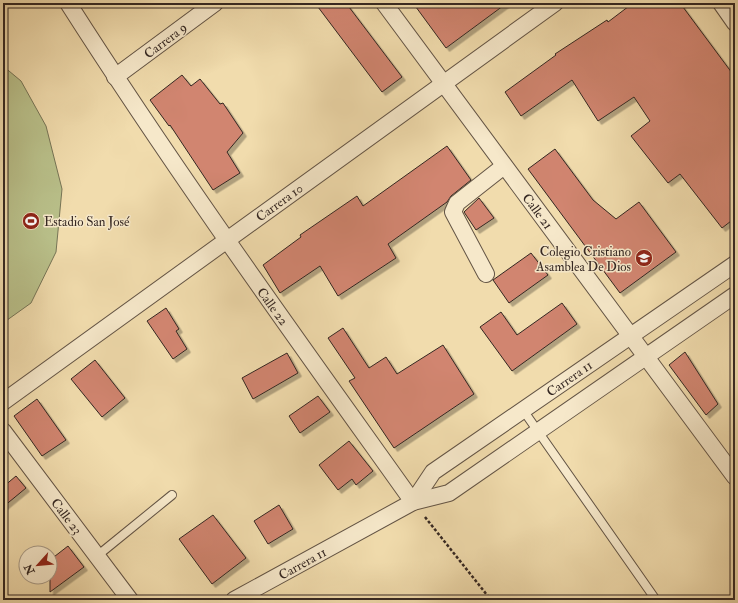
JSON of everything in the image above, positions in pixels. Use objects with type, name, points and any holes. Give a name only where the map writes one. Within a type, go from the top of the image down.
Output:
[{"type":"street","name":"Calle 22","points":[[68,3],[115,77],[226,240],[413,502]]},
{"type":"street","name":"Carrera 9","points":[[115,77],[214,3]]},
{"type":"street","name":"Calle 21","points":[[384,3],[735,477]]},
{"type":"street","name":"Carrera 10","points":[[3,402],[555,3]]},
{"type":"street","points":[[721,3],[735,23]]},
{"type":"street","points":[[486,274],[453,212],[457,203],[504,166]]},
{"type":"street","name":"Carrera 11","points":[[413,502],[433,472],[735,264]]},
{"type":"street","name":"Carrera 11","points":[[234,600],[413,502],[448,493],[735,295]]},
{"type":"street","name":"Calle 23","points":[[3,431],[130,600]]},
{"type":"lane","points":[[523,410],[656,600]]},
{"type":"lane","points":[[97,556],[172,495]]},
{"type":"path","points":[[413,502],[491,600]]},
{"type":"green space","name":"Estadio San José","points":[[3,66],[21,81],[46,126],[62,189],[56,252],[31,303],[3,323]]},
{"type":"building","points":[[315,3],[346,3],[402,77],[382,92]]},
{"type":"building","points":[[413,3],[507,3],[446,48]]},
{"type":"building","points":[[633,3],[680,3],[735,77],[735,218],[722,228],[680,174],[668,183],[631,136],[650,121],[634,97],[598,121],[572,80],[521,116],[505,92],[556,55],[555,54],[607,20],[608,22]]},
{"type":"building","points":[[182,75],[191,86],[200,79],[220,104],[223,103],[243,133],[227,152],[240,173],[213,190],[170,125],[169,126],[150,100]]},
{"type":"building","points":[[447,146],[471,180],[451,196],[447,202],[388,244],[396,258],[338,296],[320,266],[280,293],[263,265],[301,237],[300,235],[357,196],[363,206]]},
{"type":"building","points":[[555,149],[593,200],[616,219],[639,202],[676,252],[620,293],[528,169]]},
{"type":"building","points":[[479,198],[494,218],[476,230],[464,212]]},
{"type":"building","points":[[531,253],[548,275],[509,303],[493,280]]},
{"type":"building","points":[[562,303],[577,324],[512,371],[480,327],[501,312],[517,335]]},
{"type":"building","points":[[166,308],[179,329],[176,331],[187,349],[173,359],[147,321]]},
{"type":"building","points":[[343,328],[369,368],[386,357],[397,374],[443,345],[474,394],[394,448],[349,381],[355,378],[328,338]]},
{"type":"building","points":[[685,352],[718,404],[706,415],[669,365]]},
{"type":"building","points":[[287,353],[298,373],[253,399],[242,378]]},
{"type":"building","points":[[95,360],[125,398],[102,417],[71,379]]},
{"type":"building","points":[[318,396],[330,412],[300,433],[289,416]]},
{"type":"building","points":[[37,399],[66,440],[42,456],[14,416]]},
{"type":"building","points":[[349,441],[373,471],[356,485],[352,479],[338,490],[319,465]]},
{"type":"building","points":[[16,476],[26,488],[3,507],[3,487]]},
{"type":"building","points":[[279,505],[293,529],[268,544],[254,521]]},
{"type":"building","points":[[213,515],[246,558],[212,584],[179,539]]},
{"type":"building","points":[[68,546],[84,567],[50,592],[50,585],[58,585],[58,554]]},
{"type":"place","name":"Estadio San José","points":[[31,221]]},
{"type":"place","name":"Colegio Cristiano Asamblea De Dios","points":[[644,258]]}]
